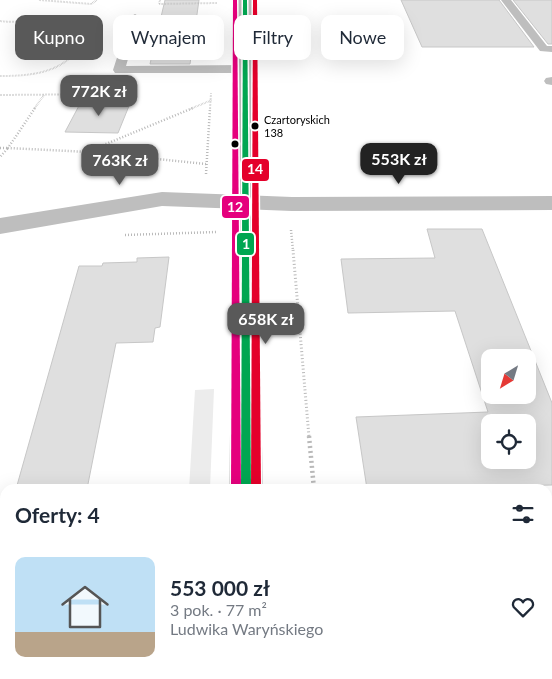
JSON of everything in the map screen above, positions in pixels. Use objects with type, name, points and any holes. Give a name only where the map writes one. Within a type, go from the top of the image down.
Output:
[{"type":"main road","points":[[245,0],[246,484]]},
{"type":"street","points":[[0,226],[162,199],[292,204],[552,202]]},
{"type":"lane","points":[[506,0],[544,49],[552,49]]},
{"type":"lane","points":[[122,60],[119,70],[245,69]]},
{"type":"path","points":[[39,0],[91,4],[97,0]]},
{"type":"path","points":[[160,0],[159,4],[217,3]]},
{"type":"path","points":[[0,21],[15,23],[53,18],[66,21],[76,29],[82,42],[79,52],[71,60],[56,68],[25,75],[0,76]]},
{"type":"path","points":[[0,95],[122,94]]},
{"type":"path","points":[[0,157],[44,95]]},
{"type":"path","points":[[89,152],[212,100]]},
{"type":"path","points":[[0,148],[89,152],[206,164]]},
{"type":"path","points":[[292,204],[291,230],[314,484]]},
{"type":"path","points":[[115,235],[291,230]]},
{"type":"shaded area","points":[[214,389],[210,484],[189,484],[195,390]]},
{"type":"building","points":[[165,0],[199,0],[197,15],[161,15]]},
{"type":"building","points":[[401,0],[499,0],[534,47],[422,47]]},
{"type":"building","points":[[513,0],[552,0],[552,44],[548,44]]},
{"type":"building","points":[[151,60],[191,60],[190,64],[150,64]]},
{"type":"building","points":[[82,100],[131,101],[118,133],[65,132]]},
{"type":"building","points":[[427,229],[482,229],[530,349],[481,349],[481,391],[455,311],[348,313],[341,259],[435,258]]},
{"type":"building","points":[[169,257],[160,327],[155,328],[153,342],[116,343],[88,484],[17,484],[79,266],[102,266],[103,263],[137,262],[137,258]]},
{"type":"building","points":[[536,363],[552,403],[552,484],[366,484],[356,417],[488,412],[485,404],[536,404]]},
{"type":"transit line","name":"12","points":[[235,0],[236,484]]},
{"type":"transit line","name":"1","points":[[245,0],[246,484]]},
{"type":"transit line","name":"14","points":[[255,0],[256,484]]},
{"type":"place","name":"Czartoryskich 138","points":[[255,126]]}]
